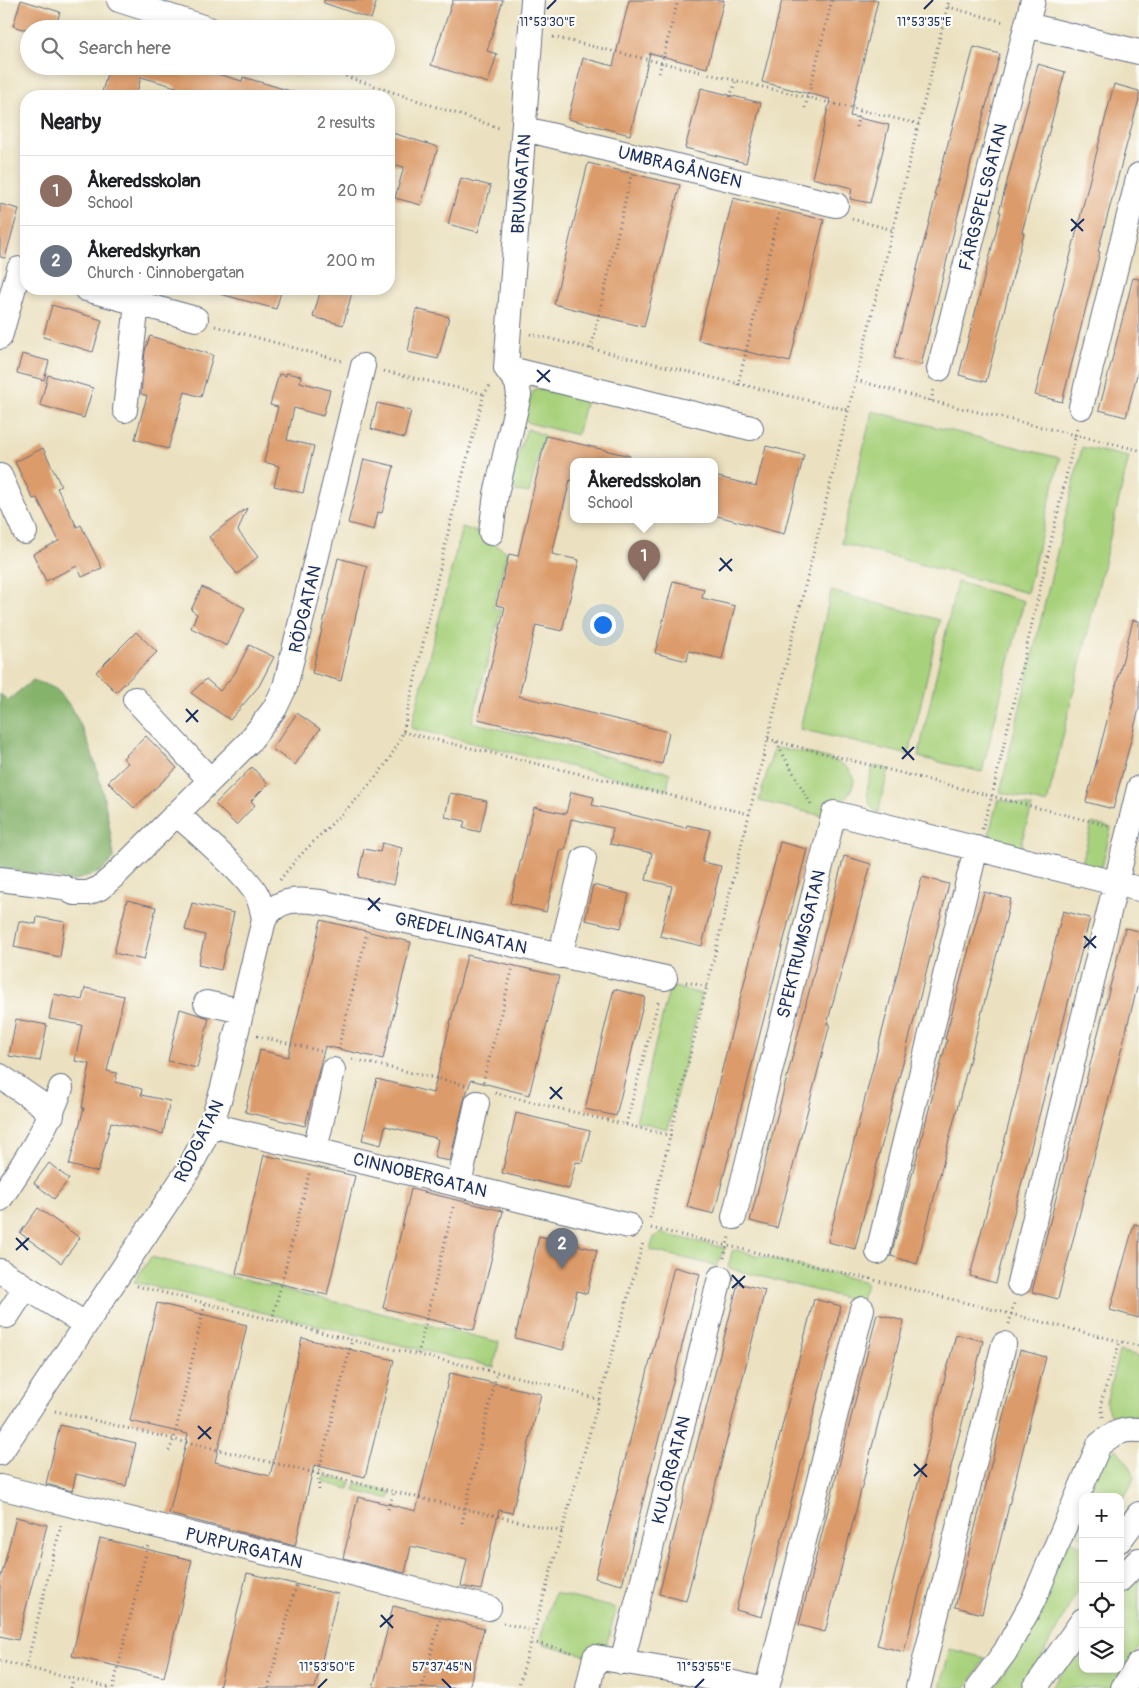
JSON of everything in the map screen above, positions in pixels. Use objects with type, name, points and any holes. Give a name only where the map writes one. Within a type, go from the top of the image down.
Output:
[{"type":"street","points":[[119,0],[181,20]]},
{"type":"street","name":"BRUNGATAN","points":[[506,368],[533,0]]},
{"type":"street","name":"FÄRGSPELSGATAN","points":[[939,369],[1033,0]]},
{"type":"street","points":[[1027,25],[1139,52]]},
{"type":"street","name":"UMBRAGÅNGEN","points":[[525,129],[836,205]]},
{"type":"street","points":[[1082,408],[1139,175]]},
{"type":"street","points":[[0,337],[15,268]]},
{"type":"street","points":[[108,295],[196,319]]},
{"type":"street","points":[[125,410],[137,303]]},
{"type":"street","name":"RÖDGATAN","points":[[0,879],[62,887],[74,893],[88,893],[107,882],[177,814],[262,726],[285,687],[363,366]]},
{"type":"street","points":[[506,368],[751,428]]},
{"type":"street","points":[[491,533],[496,494],[520,395],[517,383],[506,368]]},
{"type":"street","points":[[0,476],[25,532]]},
{"type":"street","points":[[135,699],[210,780]]},
{"type":"street","points":[[1019,1283],[1139,788]]},
{"type":"street","name":"RÖDGATAN","points":[[0,1453],[189,1169],[211,1125],[222,1091],[264,920],[258,896],[244,879],[177,814]]},
{"type":"street","points":[[832,821],[976,848],[1139,889]]},
{"type":"street","name":"SPEKTRUMSGATAN","points":[[734,1217],[832,821]]},
{"type":"street","points":[[878,1252],[976,848]]},
{"type":"street","points":[[560,956],[584,859]]},
{"type":"street","name":"GREDELINGATAN","points":[[264,920],[274,906],[290,900],[320,902],[665,978]]},
{"type":"street","points":[[206,1003],[240,1021]]},
{"type":"street","points":[[315,1150],[335,1062]]},
{"type":"street","points":[[0,1076],[38,1102],[52,1115]]},
{"type":"street","points":[[0,1199],[41,1136],[52,1115],[61,1088]]},
{"type":"street","points":[[459,1184],[479,1096]]},
{"type":"street","name":"CINNOBERGATAN","points":[[211,1125],[638,1227]]},
{"type":"street","points":[[0,1270],[86,1324]]},
{"type":"street","name":"KULÖRGATAN","points":[[622,1662],[720,1278]]},
{"type":"street","points":[[7,1316],[26,1287]]},
{"type":"street","points":[[767,1688],[862,1309]]},
{"type":"street","points":[[918,1688],[1004,1344]]},
{"type":"street","points":[[978,1688],[1005,1652],[1033,1601],[1099,1445],[1112,1433],[1130,1429],[1139,1430]]},
{"type":"street","name":"PURPURGATAN","points":[[0,1486],[302,1563],[489,1608]]},
{"type":"street","points":[[1121,1538],[1139,1514]]},
{"type":"street","points":[[1124,1576],[1139,1560]]},
{"type":"street","points":[[1035,1688],[1079,1626]]},
{"type":"street","points":[[588,1688],[594,1658],[675,1670],[756,1688]]},
{"type":"street","points":[[1122,1688],[1139,1664]]},
{"type":"path","points":[[658,73],[678,0]]},
{"type":"path","points":[[805,108],[832,0]]},
{"type":"path","points":[[518,1688],[600,1400],[638,1227],[672,1136],[949,0]]},
{"type":"path","points":[[948,7],[1002,22],[1027,25]]},
{"type":"path","points":[[531,32],[662,61],[807,98],[920,124]]},
{"type":"path","points":[[342,75],[386,90]]},
{"type":"path","points":[[730,97],[736,80]]},
{"type":"path","points":[[395,93],[510,132],[525,129]]},
{"type":"path","points":[[856,127],[860,110]]},
{"type":"path","points":[[591,349],[635,156]]},
{"type":"path","points":[[738,385],[784,192]]},
{"type":"path","points":[[836,205],[844,217],[893,230]]},
{"type":"path","points":[[196,319],[292,349],[484,394]]},
{"type":"path","points":[[509,329],[848,410]]},
{"type":"path","points":[[277,884],[378,775],[391,757],[403,732],[450,524],[484,394],[506,368]]},
{"type":"path","points":[[856,380],[931,401],[1139,450]]},
{"type":"path","points":[[976,848],[992,796],[1082,408]]},
{"type":"path","points":[[403,732],[750,814]]},
{"type":"path","points":[[768,739],[1128,831]]},
{"type":"path","points":[[776,741],[820,819],[832,821]]},
{"type":"path","points":[[335,1062],[372,913]]},
{"type":"path","points":[[479,1096],[518,947]]},
{"type":"path","points":[[626,1124],[665,978]]},
{"type":"path","points":[[240,1021],[335,1062],[479,1096],[626,1124],[672,1136]]},
{"type":"path","points":[[272,1320],[315,1150]]},
{"type":"path","points":[[418,1354],[459,1184]]},
{"type":"path","points":[[720,1278],[734,1217]]},
{"type":"path","points":[[638,1227],[870,1279],[1139,1346]]},
{"type":"path","points":[[862,1309],[878,1252]]},
{"type":"path","points":[[114,1281],[352,1340],[549,1384],[600,1400]]},
{"type":"path","points":[[1004,1344],[1019,1283]]},
{"type":"path","points":[[169,1451],[174,1439],[205,1303]]},
{"type":"path","points":[[319,1490],[318,1474],[352,1340]]},
{"type":"path","points":[[1112,1433],[1101,1413],[1101,1403],[1120,1341]]},
{"type":"path","points":[[462,1523],[497,1372]]},
{"type":"path","points":[[33,1405],[563,1532]]},
{"type":"path","points":[[388,1510],[394,1492]]},
{"type":"path","points":[[26,1667],[66,1504]]},
{"type":"path","points":[[0,1661],[113,1688],[152,1525]]},
{"type":"path","points":[[268,1688],[302,1563]]},
{"type":"path","points":[[422,1688],[446,1597]]},
{"type":"path","points":[[489,1608],[502,1623],[535,1631]]},
{"type":"path","points":[[532,1642],[594,1658]]},
{"type":"path","points":[[70,1688],[73,1678]]},
{"type":"green space","points":[[536,388],[586,400],[577,435],[529,423],[524,419],[532,393]]},
{"type":"green space","points":[[872,411],[1060,458],[1027,593],[841,543]]},
{"type":"green space","points":[[527,429],[544,435],[529,493],[516,491],[510,476]]},
{"type":"green space","points":[[1082,447],[1129,457],[1047,804],[1000,792]]},
{"type":"green space","points":[[462,527],[472,530],[507,552],[493,608],[501,610],[472,722],[670,773],[667,790],[411,728]]},
{"type":"green space","points":[[957,582],[1024,601],[982,772],[918,757]]},
{"type":"green space","points":[[831,591],[940,620],[909,755],[800,729]]},
{"type":"green space","points":[[33,680],[58,691],[70,706],[81,725],[97,770],[108,817],[114,858],[100,872],[73,881],[0,868],[0,694],[8,700]]},
{"type":"green space","points":[[774,748],[805,753],[838,762],[848,768],[853,775],[854,782],[851,790],[828,817],[759,801]]},
{"type":"green space","points":[[874,766],[889,769],[878,813],[870,803],[867,791]]},
{"type":"green space","points":[[998,799],[1032,807],[1022,840],[1023,848],[991,840],[989,833]]},
{"type":"green space","points":[[1092,823],[1111,828],[1102,867],[1082,863]]},
{"type":"green space","points":[[670,986],[702,994],[668,1129],[636,1121]]},
{"type":"green space","points":[[660,1233],[725,1248],[717,1266],[650,1250],[654,1237]]},
{"type":"green space","points":[[735,1250],[866,1282],[866,1285],[860,1302],[728,1268],[732,1251]]},
{"type":"green space","points":[[151,1257],[499,1342],[494,1367],[134,1282]]},
{"type":"green space","points":[[1119,1351],[1139,1356],[1139,1417],[1126,1415],[1114,1417],[1109,1413],[1106,1403]]},
{"type":"green space","points":[[1116,1448],[1129,1464],[1133,1475],[1133,1480],[1124,1497],[1124,1493],[1089,1493],[1098,1470]]},
{"type":"green space","points":[[324,1476],[351,1482],[349,1489],[323,1482]]},
{"type":"green space","points":[[356,1484],[391,1492],[389,1499],[354,1491]]},
{"type":"green space","points":[[1079,1517],[1079,1536],[1072,1533]]},
{"type":"green space","points":[[1069,1539],[1079,1545],[1079,1588],[1039,1661],[1021,1688],[994,1688],[1016,1655]]},
{"type":"green space","points":[[1139,1570],[1139,1648],[1124,1670],[1124,1628],[1124,1588]]},
{"type":"green space","points":[[554,1593],[616,1608],[606,1648],[588,1656],[543,1644],[540,1639]]},
{"type":"green space","points":[[950,1649],[985,1658],[966,1688],[940,1688]]},
{"type":"green space","points":[[1079,1649],[1079,1673],[1122,1673],[1112,1688],[1051,1688]]},
{"type":"building","points":[[21,0],[60,12],[58,20],[20,20],[20,28],[13,26]]},
{"type":"building","points":[[324,0],[377,0],[371,19],[324,3]]},
{"type":"building","points":[[453,0],[503,0],[487,51],[497,54],[488,83],[431,65]]},
{"type":"building","points":[[629,0],[724,0],[707,68],[650,53],[630,135],[568,119],[583,58],[613,66]]},
{"type":"building","points":[[782,0],[878,0],[850,116],[889,125],[870,203],[850,199],[852,188],[812,178],[830,99],[762,82]]},
{"type":"building","points":[[974,47],[1000,54],[971,162],[921,365],[894,358],[936,195],[934,195]]},
{"type":"building","points":[[1038,64],[1065,72],[1022,232],[1024,233],[986,382],[959,375]]},
{"type":"building","points":[[107,75],[221,75],[242,81],[243,77],[287,90],[175,90],[176,87],[141,77],[138,90],[103,90]]},
{"type":"building","points":[[1114,84],[1139,91],[1139,99],[1098,251],[1100,252],[1062,402],[1035,395]]},
{"type":"building","points":[[701,88],[761,103],[746,163],[685,148]]},
{"type":"building","points":[[395,134],[438,147],[421,205],[395,198],[404,167],[395,165]]},
{"type":"building","points":[[588,163],[680,185],[644,327],[554,304]]},
{"type":"building","points":[[461,178],[491,186],[478,232],[448,224]]},
{"type":"building","points":[[733,198],[824,220],[790,362],[698,340]]},
{"type":"building","points":[[0,204],[19,209],[5,258],[0,257]]},
{"type":"building","points":[[1133,278],[1139,279],[1139,367],[1126,417],[1099,410]]},
{"type":"building","points":[[224,295],[280,295],[276,309]]},
{"type":"building","points":[[319,295],[351,295],[343,325],[313,317]]},
{"type":"building","points":[[52,305],[102,320],[93,352],[43,337]]},
{"type":"building","points":[[416,309],[449,317],[438,359],[408,352]]},
{"type":"building","points":[[150,336],[213,355],[201,397],[185,392],[168,449],[135,439],[147,396],[141,394],[145,351]]},
{"type":"building","points":[[22,354],[49,361],[44,380],[17,373]]},
{"type":"building","points":[[286,373],[301,376],[300,382],[330,390],[323,416],[294,408],[287,440],[314,446],[303,493],[274,486],[279,466],[264,462],[278,407],[270,405],[279,374],[286,376]]},
{"type":"building","points":[[48,375],[93,388],[84,418],[40,405]]},
{"type":"building","points":[[377,403],[411,411],[404,438],[371,429]]},
{"type":"building","points":[[546,436],[630,456],[630,458],[570,458],[570,480],[552,554],[579,560],[562,631],[536,625],[519,696],[669,732],[662,764],[478,719],[505,607],[496,605],[509,554],[518,556]]},
{"type":"building","points":[[766,446],[804,455],[784,534],[718,516],[718,477],[756,486]]},
{"type":"building","points":[[43,448],[61,486],[57,488],[77,527],[81,525],[102,568],[82,577],[77,566],[46,581],[33,554],[59,541],[37,498],[33,499],[15,462]]},
{"type":"building","points":[[364,459],[394,466],[382,513],[378,512],[374,530],[348,523]]},
{"type":"building","points":[[247,508],[238,531],[258,557],[237,574],[209,537]]},
{"type":"building","points":[[338,558],[367,566],[341,681],[312,673]]},
{"type":"building","points":[[673,581],[704,589],[702,598],[735,606],[722,659],[689,651],[687,661],[655,653]]},
{"type":"building","points":[[202,587],[245,608],[227,646],[191,628],[197,614],[191,610]]},
{"type":"building","points":[[1133,620],[1139,621],[1139,709],[1113,809],[1086,802]]},
{"type":"building","points":[[136,632],[157,652],[116,692],[96,672]]},
{"type":"building","points":[[249,645],[274,657],[259,686],[230,720],[191,693],[206,679],[220,691],[235,673]]},
{"type":"building","points":[[297,713],[320,729],[295,765],[272,749]]},
{"type":"building","points":[[146,736],[177,768],[134,808],[108,782],[128,763],[123,758]]},
{"type":"building","points":[[252,767],[268,784],[251,801],[255,805],[236,825],[215,804]]},
{"type":"building","points":[[571,792],[594,797],[592,805],[686,828],[687,825],[710,830],[702,862],[721,866],[702,946],[660,936],[672,886],[646,880],[652,853],[610,844],[613,828],[571,819],[565,850],[561,849],[546,912],[510,903],[534,807],[566,814]]},
{"type":"building","points":[[450,793],[487,801],[480,832],[463,828],[465,821],[445,817]]},
{"type":"building","points":[[780,842],[807,849],[714,1214],[687,1207]]},
{"type":"building","points":[[382,843],[402,848],[394,885],[358,877],[364,849],[380,852]]},
{"type":"building","points":[[844,856],[871,864],[827,1024],[830,1024],[777,1228],[750,1221]]},
{"type":"building","points":[[922,877],[949,884],[855,1249],[828,1242]]},
{"type":"building","points":[[593,885],[629,894],[621,928],[585,920]]},
{"type":"building","points":[[984,892],[1011,899],[917,1264],[891,1256]]},
{"type":"building","points":[[127,900],[156,907],[144,960],[114,953]]},
{"type":"building","points":[[192,903],[234,913],[221,970],[198,965],[205,935],[185,930]]},
{"type":"building","points":[[1063,911],[1090,918],[996,1283],[970,1276]]},
{"type":"building","points":[[37,917],[65,922],[60,957],[14,947],[19,921],[36,924]]},
{"type":"building","points":[[321,920],[411,942],[383,1059],[325,1046],[305,1126],[245,1112],[260,1050],[288,1057]]},
{"type":"building","points":[[1125,928],[1139,931],[1139,980],[1058,1299],[1032,1292]]},
{"type":"building","points":[[467,955],[559,976],[529,1095],[471,1080],[464,1100],[450,1161],[434,1158],[438,1140],[436,1138],[385,1126],[381,1145],[362,1140],[377,1079],[433,1093]]},
{"type":"building","points":[[85,988],[124,996],[107,1071],[117,1073],[115,1082],[142,1089],[141,1095],[170,1101],[163,1134],[111,1122],[98,1172],[69,1165],[84,1108],[82,1108],[90,1064],[75,1061],[82,1025],[49,1019],[54,994],[82,1000]]},
{"type":"building","points":[[614,989],[645,997],[616,1116],[585,1109]]},
{"type":"building","points":[[180,1009],[209,1018],[197,1068],[168,1061]]},
{"type":"building","points":[[16,1019],[47,1025],[40,1061],[9,1056]]},
{"type":"building","points":[[516,1113],[590,1131],[582,1163],[576,1162],[569,1189],[502,1173]]},
{"type":"building","points":[[264,1155],[355,1176],[327,1295],[236,1273]]},
{"type":"building","points":[[49,1163],[69,1179],[54,1199],[34,1183]]},
{"type":"building","points":[[411,1189],[503,1211],[474,1330],[383,1308]]},
{"type":"building","points":[[38,1208],[80,1238],[61,1263],[20,1233]]},
{"type":"building","points":[[1134,1224],[1139,1225],[1139,1318],[1110,1310]]},
{"type":"building","points":[[539,1236],[597,1250],[587,1294],[577,1291],[563,1350],[515,1338]]},
{"type":"building","points":[[674,1267],[700,1274],[622,1585],[595,1578]]},
{"type":"building","points":[[738,1283],[765,1290],[686,1601],[659,1594]]},
{"type":"building","points":[[814,1299],[841,1306],[762,1617],[736,1610]]},
{"type":"building","points":[[157,1303],[247,1325],[215,1462],[270,1476],[302,1338],[394,1360],[365,1477],[314,1465],[295,1546],[169,1514],[188,1434],[130,1421]]},
{"type":"building","points":[[877,1314],[904,1321],[825,1632],[799,1625]]},
{"type":"building","points":[[956,1334],[983,1341],[904,1652],[877,1645]]},
{"type":"building","points":[[1020,1350],[1046,1357],[982,1614],[955,1607]]},
{"type":"building","points":[[450,1373],[541,1394],[512,1513],[499,1510],[481,1590],[461,1586],[467,1559],[411,1546],[405,1573],[343,1558],[358,1497],[416,1511]]},
{"type":"building","points":[[60,1425],[136,1443],[126,1486],[76,1474],[72,1491],[46,1484]]},
{"type":"building","points":[[16,1517],[47,1525],[18,1640],[0,1636],[0,1581]]},
{"type":"building","points":[[100,1538],[192,1560],[164,1677],[72,1656]]},
{"type":"building","points":[[247,1573],[338,1594],[315,1688],[219,1688]]},
{"type":"building","points":[[393,1606],[484,1628],[469,1688],[373,1688]]},
{"type":"place","name":"Åkeredsskolan","points":[[644,581]]},
{"type":"place","name":"Åkeredskyrkan","points":[[562,1269]]}]
